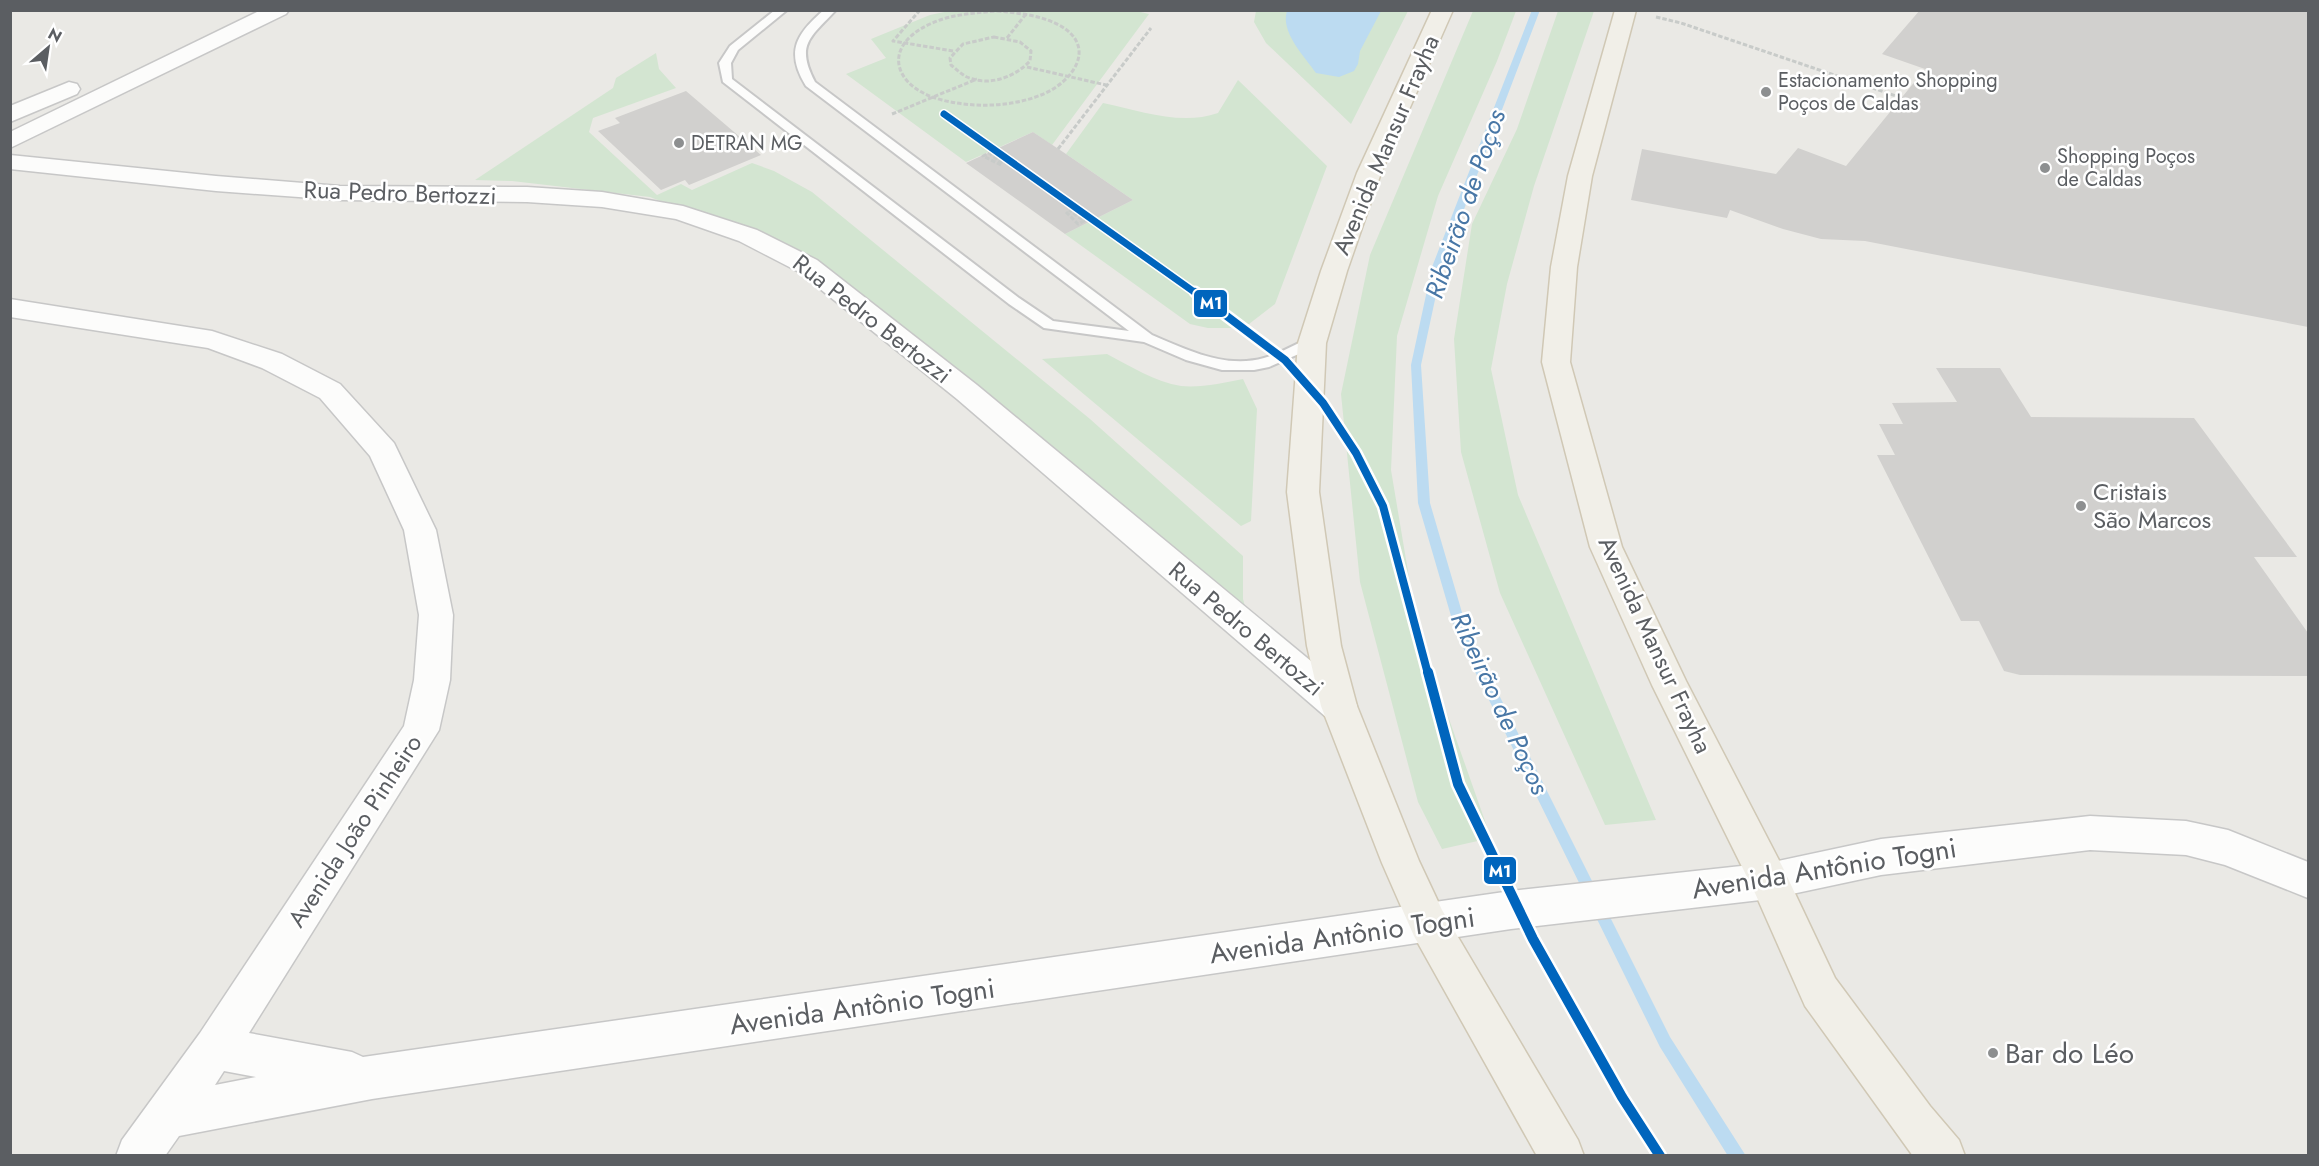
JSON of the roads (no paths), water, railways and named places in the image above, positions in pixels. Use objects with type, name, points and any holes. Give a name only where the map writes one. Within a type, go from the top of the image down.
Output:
[{"type":"main road","name":"Avenida Mansur Frayha","points":[[1443,10],[1369,173],[1334,271],[1312,343],[1303,492],[1324,646],[1339,706],[1401,863],[1428,922],[1562,1155]]},
{"type":"main road","name":"Avenida Mansur Frayha","points":[[1626,11],[1580,176],[1564,267],[1556,362],[1606,547],[1670,685],[1769,881],[1820,992],[1914,1122],[1943,1155]]},
{"type":"street","points":[[10,115],[240,10]]},
{"type":"street","points":[[10,141],[279,10]]},
{"type":"street","name":"Rua Pedro Bertozzi","points":[[10,162],[255,188],[343,193],[553,196],[640,204],[725,227],[750,237],[786,252],[808,266],[939,370],[1339,706]]},
{"type":"street","name":"Avenida João Pinheiro","points":[[10,308],[212,340],[272,361],[330,391],[382,452],[420,530],[436,615],[432,680],[421,730],[215,1048],[138,1155]]},
{"type":"street","name":"Avenida Antônio Togni","points":[[168,1116],[372,1077],[1511,910],[1769,881],[1881,857],[2090,832],[2186,838],[2228,848],[2308,880]]},
{"type":"street","name":"Avenida Antônio Togni","points":[[215,1048],[372,1077]]},
{"type":"lane","points":[[782,10],[734,48],[725,63],[728,80],[1014,301],[1049,325],[1147,338]]},
{"type":"lane","points":[[831,10],[809,28],[798,50],[800,68],[810,84],[1147,338],[1200,360],[1228,365],[1267,363],[1312,343]]},
{"type":"water","points":[[1287,11],[1381,11],[1360,51],[1358,64],[1354,71],[1339,77],[1316,73],[1290,36],[1286,19]]},
{"type":"waterway","name":"Ribeirão de Poços","points":[[1536,10],[1437,267],[1416,365],[1424,503],[1462,633],[1665,1042],[1738,1156]]},
{"type":"place","name":"Estacionamento Shopping Poços de Caldas","points":[[1766,92]]},
{"type":"place","name":"DETRAN MG","points":[[679,143]]},
{"type":"place","name":"Shopping Poços de Caldas","points":[[2045,168]]},
{"type":"place","name":"Cristais São Marcos","points":[[2081,506]]},
{"type":"place","name":"Bar do Léo","points":[[1993,1053]]}]
